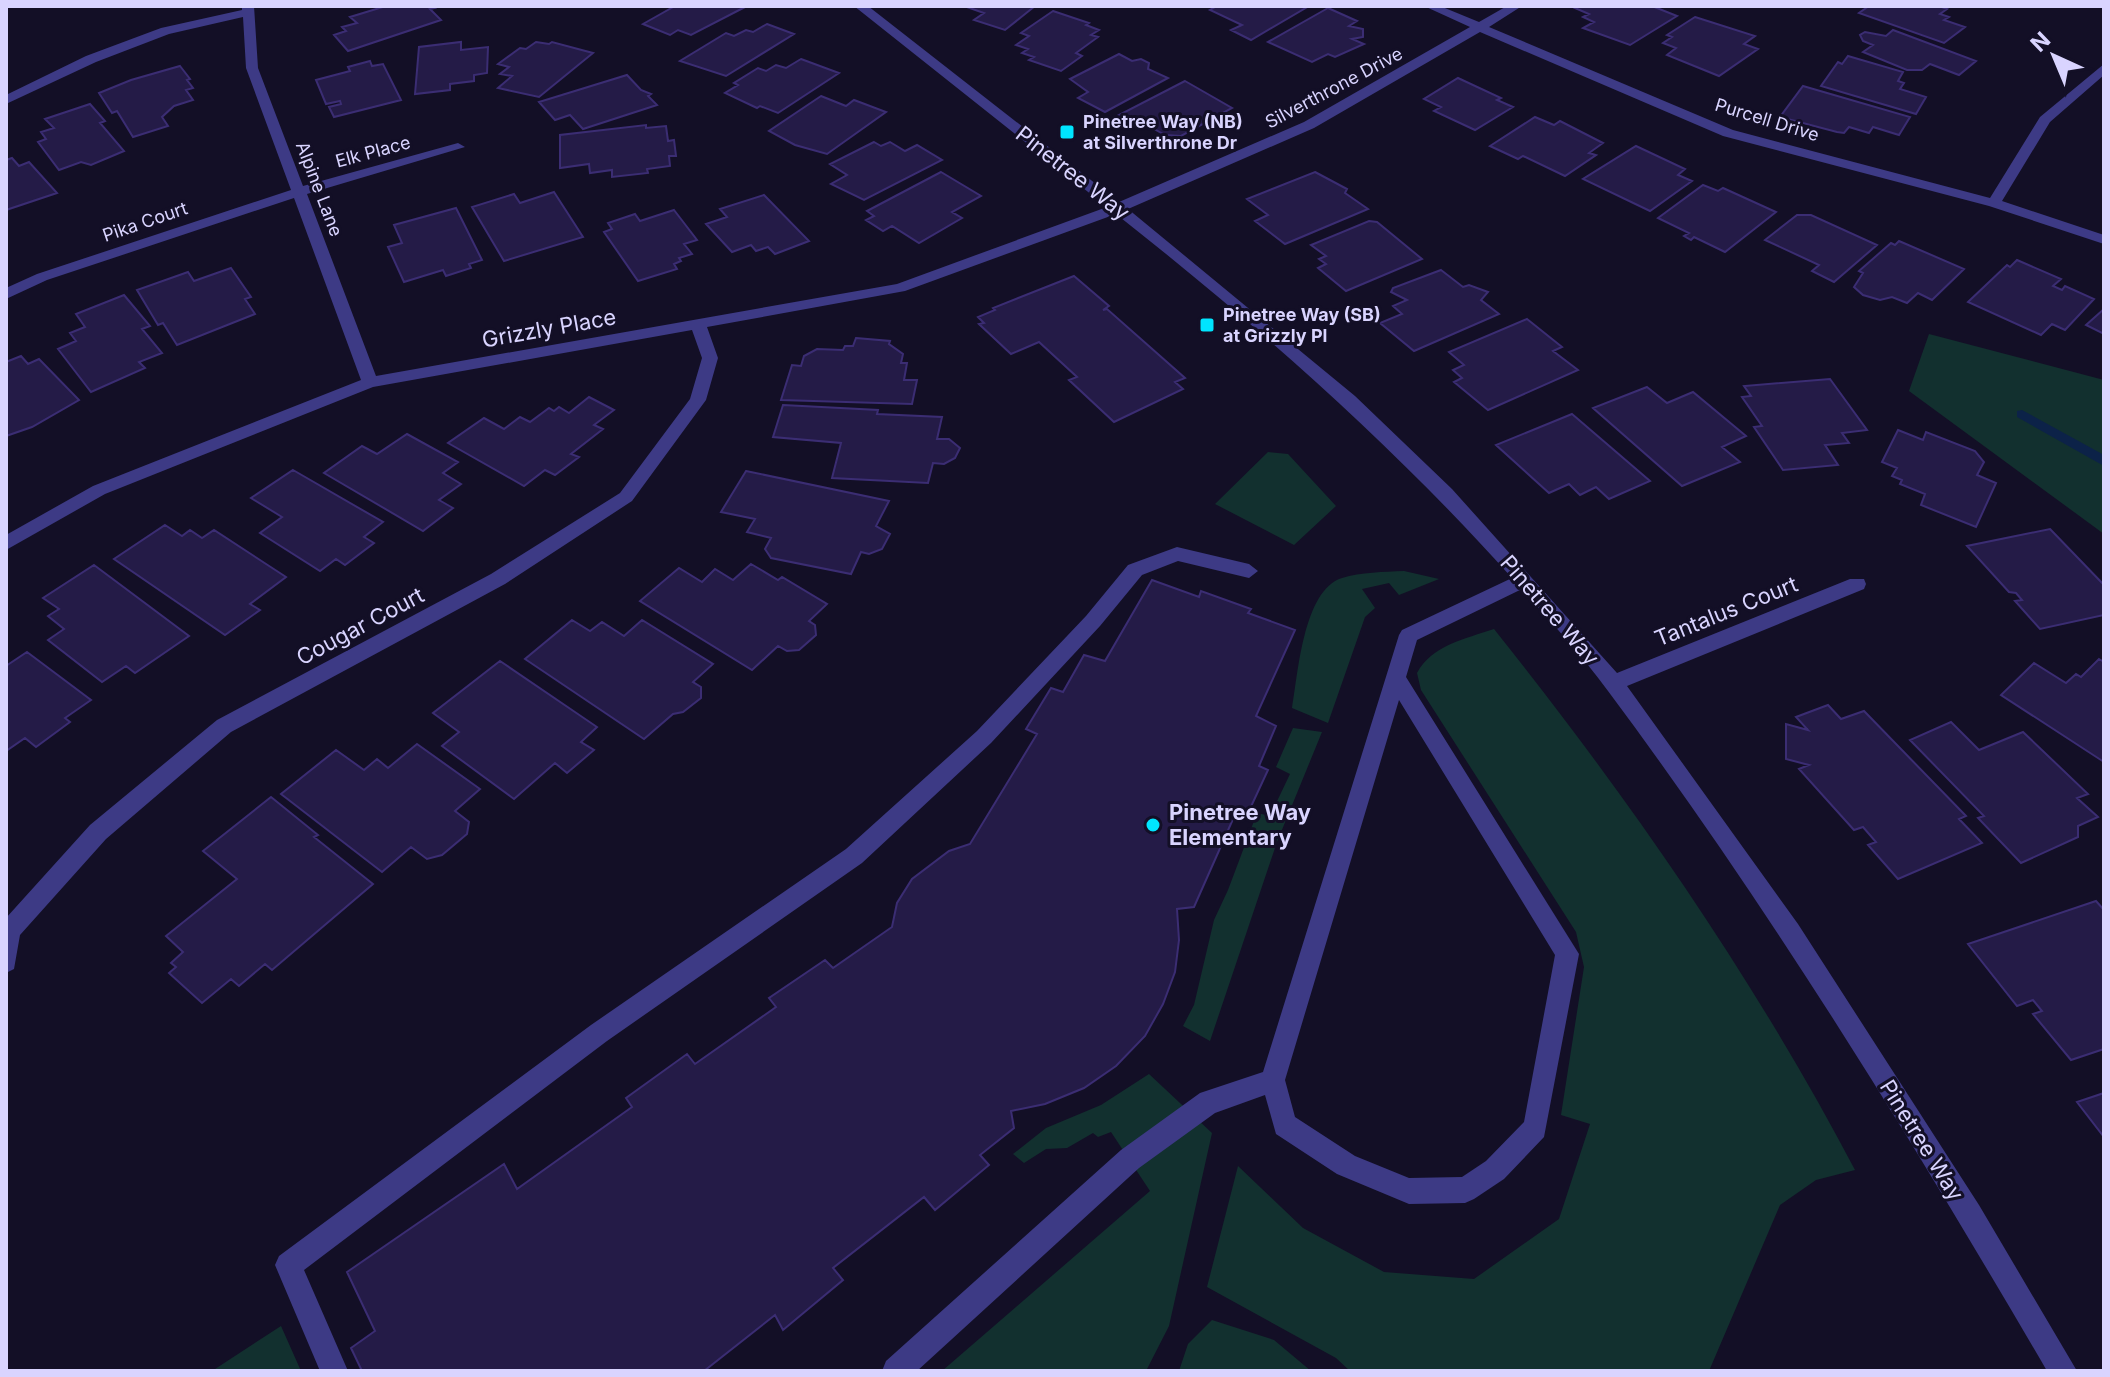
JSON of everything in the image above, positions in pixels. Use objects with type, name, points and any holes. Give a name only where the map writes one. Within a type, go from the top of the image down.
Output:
[{"type":"street","name":"Pinetree Way","points":[[860,6],[1118,208],[1349,400],[1446,493],[1525,580],[1614,683],[1790,931],[1970,1214],[2063,1371]]},
{"type":"street","name":"Purcell Drive","points":[[1430,6],[1728,133],[1994,203],[2104,240]]},
{"type":"street","name":"Silverthrone Drive","points":[[1118,208],[1309,125],[1516,6]]},
{"type":"street","points":[[6,100],[91,59],[165,31],[248,9]]},
{"type":"street","name":"Alpine Lane","points":[[248,9],[252,68],[370,382]]},
{"type":"street","points":[[1994,203],[2045,120],[2104,68]]},
{"type":"street","name":"Elk Place","points":[[298,192],[458,147]]},
{"type":"street","name":"Pika Court","points":[[6,294],[42,277],[298,192]]},
{"type":"street","name":"Grizzly Place","points":[[6,543],[99,490],[370,382],[900,288],[1118,208]]},
{"type":"street","name":"Cougar Court","points":[[6,962],[9,931],[98,832],[224,726],[498,579],[626,497],[698,400],[710,358],[698,324]]},
{"type":"street","points":[[334,1371],[288,1265],[599,1033],[854,856],[984,737],[1093,621],[1135,570],[1177,554],[1249,571]]},
{"type":"street","points":[[1397,679],[1567,954],[1535,1128],[1495,1170],[1465,1190],[1409,1191],[1346,1165],[1285,1125],[1273,1080],[1409,635],[1525,580]]},
{"type":"street","name":"Tantalus Court","points":[[1614,683],[1857,584]]},
{"type":"street","points":[[896,1371],[1130,1159],[1209,1102],[1231,1097],[1273,1080]]},
{"type":"green space","points":[[1929,334],[2104,380],[2104,534],[1909,391]]},
{"type":"green space","points":[[1268,452],[1288,454],[1336,506],[1294,545],[1215,504]]},
{"type":"green space","points":[[1404,571],[1439,579],[1399,595],[1389,583],[1362,589],[1375,608],[1365,617],[1328,723],[1292,708],[1305,635],[1319,599],[1329,586],[1342,578],[1357,575]]},
{"type":"green space","points":[[1494,629],[1593,758],[1687,891],[1775,1028],[1855,1170],[1816,1180],[1780,1205],[1709,1371],[1350,1371],[1336,1358],[1207,1287],[1238,1166],[1303,1228],[1384,1272],[1474,1279],[1559,1219],[1590,1124],[1561,1115],[1584,967],[1576,932],[1421,690],[1417,673],[1423,663],[1440,649]]},
{"type":"green space","points":[[1293,728],[1322,732],[1277,842],[1210,1041],[1183,1026],[1194,1005],[1214,920],[1257,813],[1270,816],[1290,774],[1276,767]]},
{"type":"green space","points":[[1149,1074],[1212,1133],[1169,1326],[1146,1371],[942,1371],[1150,1191],[1111,1132],[1098,1137],[1093,1133],[1067,1148],[1046,1149],[1024,1163],[1013,1154],[1046,1128],[1101,1105]]},
{"type":"green space","points":[[1212,1320],[1274,1340],[1311,1371],[1179,1371],[1188,1344]]},
{"type":"green space","points":[[281,1326],[301,1371],[212,1371]]},
{"type":"building","points":[[386,6],[433,6],[435,8],[430,9],[441,20],[348,51],[334,35],[346,31],[342,27],[357,23],[350,17]]},
{"type":"building","points":[[675,6],[747,6],[691,35],[678,30],[670,35],[643,24]]},
{"type":"building","points":[[964,6],[1035,6],[1005,30],[974,20],[984,13]]},
{"type":"building","points":[[1217,6],[1309,6],[1251,40],[1231,30],[1242,25],[1210,10]]},
{"type":"building","points":[[1652,6],[1677,16],[1630,45],[1583,28],[1594,22],[1583,17],[1589,14],[1575,8]]},
{"type":"building","points":[[1869,6],[1939,6],[1947,9],[1940,14],[1949,17],[1944,20],[1965,27],[1944,43],[1859,13]]},
{"type":"building","points":[[1328,8],[1357,21],[1349,26],[1363,29],[1363,37],[1352,39],[1364,44],[1335,57],[1328,54],[1312,62],[1268,42]]},
{"type":"building","points":[[1053,11],[1089,23],[1086,25],[1099,30],[1091,35],[1098,37],[1076,53],[1082,56],[1061,71],[1029,60],[1034,57],[1022,53],[1028,49],[1016,45],[1029,36],[1021,33]]},
{"type":"building","points":[[1695,17],[1755,36],[1744,44],[1758,49],[1719,76],[1667,55],[1676,48],[1663,43],[1672,37],[1667,35]]},
{"type":"building","points":[[767,24],[794,34],[726,76],[680,61],[726,33],[734,36],[746,30],[753,32]]},
{"type":"building","points":[[1893,30],[1976,61],[1959,75],[1930,64],[1922,70],[1907,70],[1863,52],[1873,45],[1863,41],[1860,35],[1865,32],[1886,36]]},
{"type":"building","points":[[461,42],[461,50],[488,47],[487,73],[474,75],[474,81],[450,84],[450,90],[415,94],[419,47]]},
{"type":"building","points":[[536,42],[552,42],[593,53],[539,97],[498,88],[512,76],[500,74],[509,67],[498,64],[520,48],[526,49]]},
{"type":"building","points":[[1119,54],[1132,61],[1141,59],[1149,63],[1148,69],[1168,78],[1105,112],[1078,98],[1088,92],[1070,79]]},
{"type":"building","points":[[1848,56],[1903,72],[1898,81],[1904,83],[1900,89],[1926,97],[1916,114],[1821,86],[1838,62],[1842,64]]},
{"type":"building","points":[[801,59],[839,73],[778,113],[760,106],[757,108],[725,93],[738,85],[734,83],[758,68],[766,71],[776,65],[786,68]]},
{"type":"building","points":[[370,61],[372,66],[383,64],[401,100],[334,117],[329,107],[341,104],[340,101],[326,104],[316,80],[350,71],[348,67]]},
{"type":"building","points":[[180,66],[190,79],[187,80],[193,88],[186,90],[193,100],[174,106],[162,117],[168,126],[133,137],[117,111],[112,113],[99,93],[131,80]]},
{"type":"building","points":[[627,75],[641,90],[651,94],[648,96],[657,105],[583,129],[570,115],[555,120],[539,102]]},
{"type":"building","points":[[1458,78],[1513,107],[1475,130],[1434,111],[1441,107],[1424,99]]},
{"type":"building","points":[[1185,81],[1232,108],[1181,136],[1165,135],[1147,125],[1143,128],[1119,115]]},
{"type":"building","points":[[1803,86],[1910,117],[1899,135],[1873,127],[1869,133],[1849,127],[1844,133],[1837,132],[1780,117]]},
{"type":"building","points":[[821,96],[846,106],[854,100],[886,112],[827,154],[795,145],[769,131]]},
{"type":"building","points":[[90,104],[105,121],[100,123],[124,151],[91,165],[81,162],[59,170],[38,142],[46,139],[41,132],[54,128],[45,119]]},
{"type":"building","points":[[1535,117],[1554,125],[1560,121],[1603,143],[1589,153],[1596,155],[1565,176],[1523,156],[1518,159],[1490,146]]},
{"type":"building","points":[[646,125],[646,128],[666,126],[668,141],[674,140],[676,156],[669,156],[670,166],[647,169],[648,173],[612,177],[612,170],[590,173],[589,164],[560,168],[560,135]]},
{"type":"building","points":[[874,142],[881,146],[890,142],[905,151],[917,145],[942,160],[864,200],[831,184],[847,175],[830,164]]},
{"type":"building","points":[[1636,146],[1685,169],[1678,175],[1692,181],[1650,211],[1583,179]]},
{"type":"building","points":[[12,158],[19,166],[29,162],[57,193],[6,210],[6,160]]},
{"type":"building","points":[[941,172],[981,196],[952,212],[962,218],[919,243],[892,226],[883,231],[866,220],[874,216],[867,211]]},
{"type":"building","points":[[1315,172],[1347,189],[1345,193],[1368,209],[1285,244],[1255,221],[1268,215],[1247,199]]},
{"type":"building","points":[[1703,185],[1718,191],[1723,188],[1776,212],[1725,252],[1694,237],[1691,240],[1684,236],[1689,233],[1658,218]]},
{"type":"building","points":[[554,192],[583,237],[504,261],[472,207],[514,194],[520,203]]},
{"type":"building","points":[[764,195],[809,241],[775,254],[768,247],[756,251],[751,245],[732,252],[706,224],[727,217],[720,209]]},
{"type":"building","points":[[456,208],[482,260],[469,264],[471,268],[446,276],[443,270],[404,282],[388,247],[402,243],[394,225]]},
{"type":"building","points":[[674,210],[697,240],[684,244],[692,254],[679,258],[681,261],[674,264],[677,269],[638,281],[604,232],[612,229],[608,223],[635,214],[640,221]]},
{"type":"building","points":[[1797,215],[1811,215],[1877,245],[1834,282],[1812,271],[1819,265],[1765,240]]},
{"type":"building","points":[[1369,221],[1377,222],[1422,259],[1346,291],[1318,268],[1326,264],[1319,259],[1326,256],[1311,245]]},
{"type":"building","points":[[1899,241],[1964,269],[1932,300],[1918,293],[1907,303],[1892,297],[1880,300],[1863,295],[1854,287],[1863,273],[1859,271],[1891,243],[1895,245]]},
{"type":"building","points":[[2017,260],[2061,279],[2053,286],[2062,290],[2065,286],[2094,299],[2065,330],[2052,324],[2041,335],[1968,302],[2007,265],[2010,267]]},
{"type":"building","points":[[231,268],[251,297],[245,299],[255,314],[177,345],[163,323],[158,325],[137,290],[188,272],[194,281]]},
{"type":"building","points":[[1441,270],[1463,287],[1469,285],[1488,292],[1481,300],[1499,314],[1414,351],[1380,323],[1402,314],[1393,306],[1407,300],[1391,292],[1393,288]]},
{"type":"building","points":[[1074,276],[1109,306],[1103,310],[1107,309],[1185,378],[1175,382],[1183,389],[1114,422],[1069,380],[1077,377],[1039,342],[1011,354],[979,324],[984,323],[978,317],[995,310],[993,308]]},
{"type":"building","points":[[124,295],[150,326],[142,329],[162,353],[139,362],[145,368],[91,392],[58,349],[76,341],[70,333],[85,327],[76,314]]},
{"type":"building","points":[[2104,309],[2104,334],[2086,325]]},
{"type":"building","points":[[1527,319],[1562,347],[1553,351],[1578,370],[1488,410],[1454,382],[1462,378],[1453,370],[1464,365],[1449,352]]},
{"type":"building","points":[[856,338],[890,341],[889,344],[903,354],[901,363],[907,363],[904,380],[917,380],[912,404],[781,400],[792,365],[801,366],[804,356],[817,349],[843,350],[845,346],[853,346]]},
{"type":"building","points":[[21,356],[28,364],[39,359],[79,400],[32,427],[6,436],[6,362]]},
{"type":"building","points":[[1830,379],[1867,430],[1842,433],[1849,443],[1825,445],[1838,465],[1783,470],[1754,427],[1762,426],[1742,397],[1751,396],[1744,386]]},
{"type":"building","points":[[1647,387],[1667,403],[1693,392],[1746,436],[1722,447],[1740,462],[1682,486],[1593,408]]},
{"type":"building","points":[[589,397],[614,410],[594,425],[603,429],[571,454],[579,457],[555,475],[545,470],[524,486],[448,443],[484,418],[504,429],[520,417],[530,422],[549,408],[554,411],[559,407],[569,413]]},
{"type":"building","points":[[783,405],[942,417],[937,439],[949,439],[960,448],[955,458],[944,464],[933,463],[928,483],[832,478],[841,443],[773,437]]},
{"type":"building","points":[[1572,414],[1650,481],[1609,499],[1596,487],[1580,495],[1569,484],[1549,493],[1496,445]]},
{"type":"building","points":[[1898,430],[1923,440],[1926,432],[1975,451],[1984,462],[1977,475],[1996,483],[1976,527],[1921,505],[1925,494],[1900,484],[1902,480],[1892,476],[1897,468],[1882,462]]},
{"type":"building","points":[[407,434],[458,462],[443,473],[461,484],[439,500],[453,508],[423,531],[324,473],[362,446],[377,454]]},
{"type":"building","points":[[293,470],[383,522],[364,537],[374,543],[345,565],[336,559],[320,571],[260,533],[282,517],[251,498]]},
{"type":"building","points":[[746,471],[889,501],[876,526],[890,534],[882,549],[869,554],[861,552],[851,574],[771,558],[765,549],[771,538],[747,532],[755,519],[721,512]]},
{"type":"building","points":[[165,525],[182,536],[190,530],[202,538],[214,530],[286,577],[250,604],[260,610],[225,635],[114,559]]},
{"type":"building","points":[[2050,529],[2104,585],[2104,615],[2040,629],[2015,601],[2022,600],[2016,593],[2009,592],[1967,546]]},
{"type":"building","points":[[751,564],[778,580],[782,577],[827,604],[809,621],[815,625],[816,635],[799,650],[787,651],[778,646],[752,670],[640,601],[679,568],[702,582],[715,569],[733,580]]},
{"type":"building","points":[[94,565],[189,636],[135,673],[126,666],[102,682],[48,640],[64,629],[48,616],[59,609],[43,598]]},
{"type":"building","name":"Pinetree Way Elementary","points":[[1152,580],[1199,597],[1201,591],[1251,609],[1248,613],[1295,630],[1256,716],[1276,726],[1259,766],[1268,770],[1248,813],[1237,810],[1194,907],[1177,909],[1179,940],[1175,972],[1163,1004],[1145,1036],[1116,1066],[1084,1088],[1045,1104],[1011,1111],[1014,1128],[980,1155],[989,1165],[935,1210],[924,1197],[833,1268],[843,1280],[783,1330],[775,1315],[704,1371],[362,1371],[351,1348],[375,1331],[347,1272],[504,1164],[517,1189],[632,1107],[626,1098],[687,1054],[695,1064],[776,1007],[769,998],[825,960],[833,968],[892,927],[897,903],[912,879],[949,851],[970,844],[1037,734],[1026,729],[1051,688],[1063,692],[1084,655],[1105,661]]},
{"type":"building","points":[[572,620],[590,631],[602,622],[624,636],[642,620],[713,664],[693,682],[701,687],[701,698],[683,712],[673,714],[644,739],[525,659]]},
{"type":"building","points":[[27,652],[91,700],[65,718],[70,722],[36,747],[25,738],[6,751],[6,666]]},
{"type":"building","points":[[2099,659],[2104,662],[2104,762],[2001,695],[2034,663],[2066,683],[2076,674],[2081,677]]},
{"type":"building","points":[[500,661],[597,727],[581,742],[594,750],[567,773],[555,763],[514,799],[442,746],[459,732],[433,713]]},
{"type":"building","points":[[1828,705],[1841,719],[1864,711],[1966,816],[1959,819],[1982,843],[1898,879],[1868,845],[1876,842],[1863,827],[1854,830],[1799,769],[1809,765],[1786,759],[1786,724],[1808,730],[1796,717]]},
{"type":"building","points":[[1951,722],[1979,750],[2023,732],[2088,794],[2077,798],[2098,817],[2078,826],[2078,837],[2021,863],[1978,818],[1984,816],[1910,740]]},
{"type":"building","points":[[417,744],[480,789],[455,811],[469,822],[467,834],[442,855],[427,859],[411,847],[382,872],[281,794],[336,750],[364,770],[377,759],[388,768]]},
{"type":"building","points":[[271,797],[318,835],[314,837],[373,884],[272,970],[265,964],[239,986],[231,979],[202,1003],[169,973],[176,967],[171,963],[183,952],[166,936],[237,879],[203,851]]},
{"type":"building","points":[[2096,901],[2104,910],[2104,1049],[2071,1060],[2033,1014],[2042,1011],[2033,1000],[2017,1006],[1968,944]]},
{"type":"building","points":[[2104,1093],[2104,1137],[2077,1102]]},
{"type":"waterway","points":[[2022,414],[2104,461]]},
{"type":"place","name":"Pinetree Way (NB) at Silverthrone Dr","points":[[1067,132]]},
{"type":"place","name":"Pinetree Way (SB) at Grizzly Pl","points":[[1207,325]]},
{"type":"place","name":"Pinetree Way Elementary","points":[[1153,825]]}]
